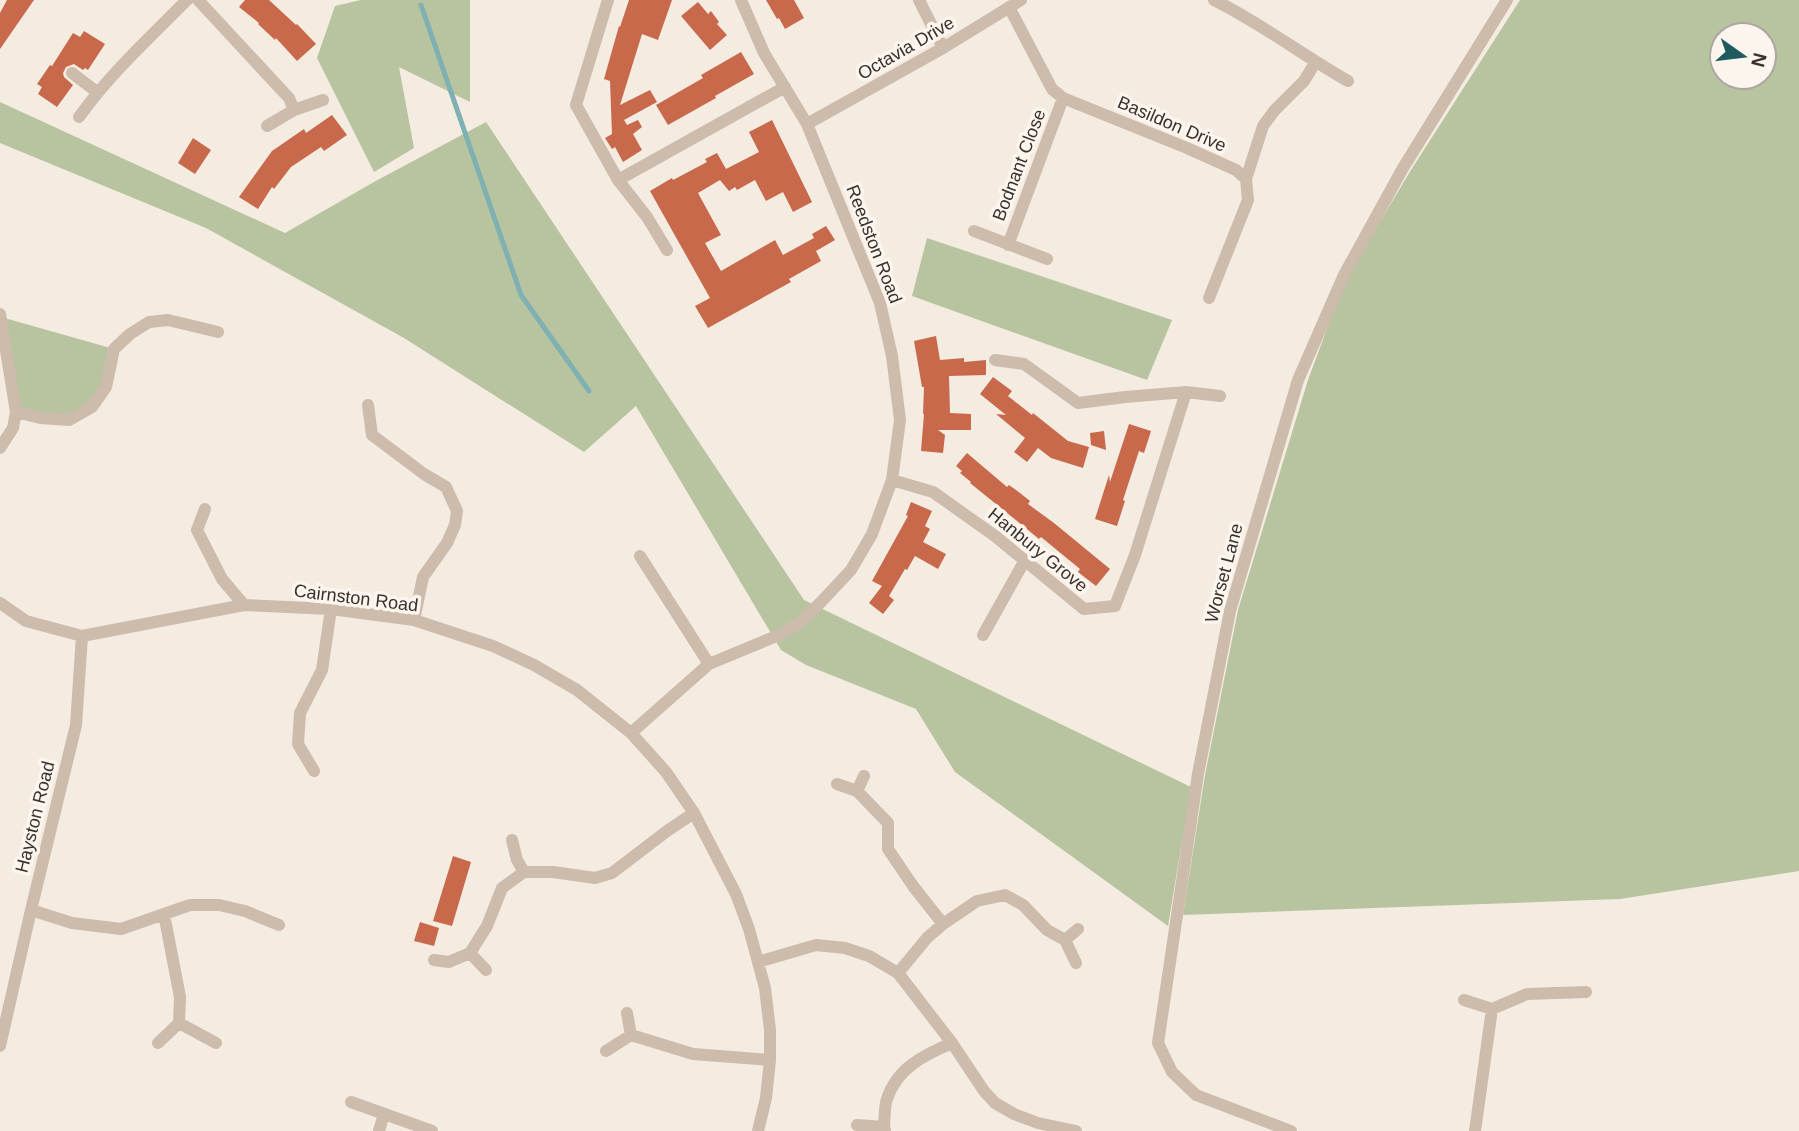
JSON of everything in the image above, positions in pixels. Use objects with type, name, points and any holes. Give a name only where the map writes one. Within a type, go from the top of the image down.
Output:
[{"type":"street","points":[[79,117],[97,92],[187,0]]},
{"type":"street","points":[[198,0],[289,98],[294,110]]},
{"type":"street","points":[[608,0],[576,105],[618,180],[647,217],[667,250]]},
{"type":"street","name":"Reedston Road","points":[[631,733],[709,664],[779,635],[799,622],[821,602],[851,570],[872,534],[892,480],[900,420],[892,356],[880,303],[807,124],[764,53],[741,0]]},
{"type":"street","points":[[919,0],[943,48]]},
{"type":"street","name":"Octavia Drive","points":[[807,124],[943,48],[1021,0]]},
{"type":"street","points":[[1214,0],[1240,13],[1315,63],[1348,81]]},
{"type":"street","name":"Worset Lane","points":[[1291,1131],[1196,1095],[1172,1072],[1158,1044],[1198,774],[1230,611],[1298,380],[1344,275],[1396,180],[1507,0]]},
{"type":"street","points":[[1009,7],[1052,89],[1063,98]]},
{"type":"street","points":[[1209,298],[1248,201],[1246,178],[1263,126],[1304,81],[1315,63]]},
{"type":"street","points":[[72,73],[97,92]]},
{"type":"street","points":[[618,180],[785,87]]},
{"type":"street","name":"Basildon Drive","points":[[1063,98],[1187,148],[1236,170],[1246,178]]},
{"type":"street","name":"Bodnant Close","points":[[1008,245],[1063,98]]},
{"type":"street","points":[[267,126],[294,110],[323,100]]},
{"type":"street","points":[[974,231],[1047,258]]},
{"type":"street","points":[[0,314],[16,412],[13,428],[0,447]]},
{"type":"street","points":[[16,412],[40,418],[69,420],[92,407],[106,387],[114,349],[130,334],[149,322],[168,320],[218,332]]},
{"type":"street","points":[[995,360],[1024,365],[1078,403],[1186,392],[1220,396]]},
{"type":"street","name":"Hanbury Grove","points":[[892,480],[933,492],[995,536],[1084,609],[1115,606],[1135,555],[1186,392]]},
{"type":"street","points":[[368,405],[372,435],[446,488],[457,511],[455,525],[446,543],[423,577],[414,620]]},
{"type":"street","points":[[205,509],[197,530],[222,579],[244,605]]},
{"type":"street","points":[[640,556],[709,664]]},
{"type":"street","points":[[983,635],[1025,560]]},
{"type":"street","name":"Cairnston Road","points":[[0,603],[26,621],[82,636],[244,605],[331,609],[414,620],[493,646],[578,690],[631,733],[666,772],[694,813],[736,894],[758,962],[770,1030],[766,1098],[758,1131]]},
{"type":"street","points":[[314,771],[298,744],[300,713],[322,670],[331,609]]},
{"type":"street","name":"Hayston Road","points":[[0,1046],[76,724],[82,636]]},
{"type":"street","points":[[857,791],[864,776]]},
{"type":"street","points":[[837,784],[857,791],[888,824],[888,849],[943,924]]},
{"type":"street","points":[[434,960],[449,962],[470,953],[487,926],[502,888],[524,872],[554,872],[595,878],[612,873],[694,813]]},
{"type":"street","points":[[512,840],[517,860],[524,872]]},
{"type":"street","points":[[898,973],[927,938],[943,924],[977,901],[1004,895],[1023,905],[1047,930],[1065,940],[1076,963]]},
{"type":"street","points":[[31,910],[72,923],[121,929],[190,905],[219,905],[245,911],[279,925]]},
{"type":"street","points":[[158,1043],[179,1023],[180,997],[164,914]]},
{"type":"street","points":[[1065,940],[1078,929]]},
{"type":"street","points":[[758,962],[816,945],[845,948],[869,956],[898,973],[995,1103],[1038,1123],[1076,1131]]},
{"type":"street","points":[[470,953],[486,970]]},
{"type":"street","points":[[1464,1000],[1492,1009],[1527,994],[1586,992]]},
{"type":"street","points":[[1475,1131],[1492,1009]]},
{"type":"street","points":[[627,1013],[631,1035]]},
{"type":"street","points":[[179,1023],[216,1043]]},
{"type":"street","points":[[606,1051],[631,1035],[693,1054],[770,1060]]},
{"type":"street","points":[[857,1125],[884,1129],[886,1100],[900,1073],[926,1054],[952,1043]]},
{"type":"street","points":[[351,1102],[432,1131]]},
{"type":"street","points":[[379,1131],[384,1114]]},
{"type":"green space","points":[[361,0],[470,0],[470,102],[399,67],[414,148],[374,172],[317,58],[335,6]]},
{"type":"green space","points":[[1520,0],[1799,0],[1799,871],[1620,899],[1183,915],[1205,775],[1238,610],[1308,380],[1345,280],[1411,170]]},
{"type":"green space","points":[[0,102],[285,233],[486,122],[804,600],[1191,787],[1168,926],[955,772],[916,709],[806,665],[781,650],[636,406],[584,452],[404,338],[206,228],[0,143]]},
{"type":"green space","points":[[927,238],[1172,320],[1147,380],[912,296]]},
{"type":"green space","points":[[1,317],[114,349],[106,387],[69,420],[16,412]]},
{"type":"building","points":[[7,0],[34,0],[0,49],[0,13]]},
{"type":"building","points":[[245,0],[269,0],[316,44],[297,61],[276,38],[275,40],[239,7]]},
{"type":"building","points":[[629,0],[672,0],[658,40],[642,34],[620,105],[650,90],[657,102],[624,120],[627,125],[638,120],[642,127],[633,134],[642,150],[623,162],[615,147],[612,149],[605,138],[612,134],[610,81],[604,79]]},
{"type":"building","points":[[766,0],[794,0],[804,18],[785,29]]},
{"type":"building","points":[[698,2],[708,14],[711,11],[719,22],[717,24],[727,35],[710,50],[681,16]]},
{"type":"building","points":[[84,31],[105,44],[88,70],[74,64],[66,67],[64,77],[73,85],[57,107],[38,94],[42,87],[37,84],[73,33],[80,37]]},
{"type":"building","points":[[741,52],[754,74],[668,125],[656,105]]},
{"type":"building","points":[[332,115],[347,135],[324,151],[321,147],[291,167],[274,189],[272,187],[258,209],[239,197],[272,151],[304,129],[306,133]]},
{"type":"building","points":[[772,120],[812,202],[793,212],[783,192],[766,201],[755,180],[737,190],[735,187],[729,191],[720,180],[698,193],[721,235],[705,243],[721,271],[775,240],[783,255],[814,238],[812,234],[826,226],[835,240],[816,251],[821,261],[789,279],[791,282],[708,328],[695,306],[710,298],[650,191],[707,162],[705,159],[717,153],[726,169],[759,152],[749,132]]},
{"type":"building","points":[[193,138],[211,150],[195,174],[178,163]]},
{"type":"building","points":[[936,336],[940,360],[986,360],[986,375],[949,376],[950,413],[971,414],[971,430],[938,430],[945,435],[943,453],[921,451],[924,387],[914,341]]},
{"type":"building","points":[[993,377],[1012,391],[1008,396],[1032,415],[1033,413],[1068,441],[1089,447],[1083,468],[1051,458],[1038,448],[1027,462],[1014,452],[1025,438],[996,414],[1006,415],[980,394]]},
{"type":"building","points":[[1129,424],[1151,431],[1144,453],[1139,451],[1117,526],[1095,519]]},
{"type":"building","points":[[1104,431],[1106,450],[1091,445],[1090,433]]},
{"type":"building","points":[[967,453],[1007,487],[1009,485],[1030,501],[1028,504],[1110,569],[1096,586],[1078,572],[1080,569],[1041,537],[1039,539],[960,473],[962,471],[956,466]]},
{"type":"building","points":[[911,502],[932,511],[925,526],[930,529],[923,542],[946,554],[938,569],[915,556],[889,596],[894,600],[883,614],[869,603],[882,586],[872,581],[908,516],[906,515]]},
{"type":"building","points":[[453,856],[471,862],[452,926],[433,921]]},
{"type":"building","points":[[420,922],[439,928],[434,946],[414,941]]},
{"type":"waterway","points":[[421,5],[521,295],[589,391]]}]
